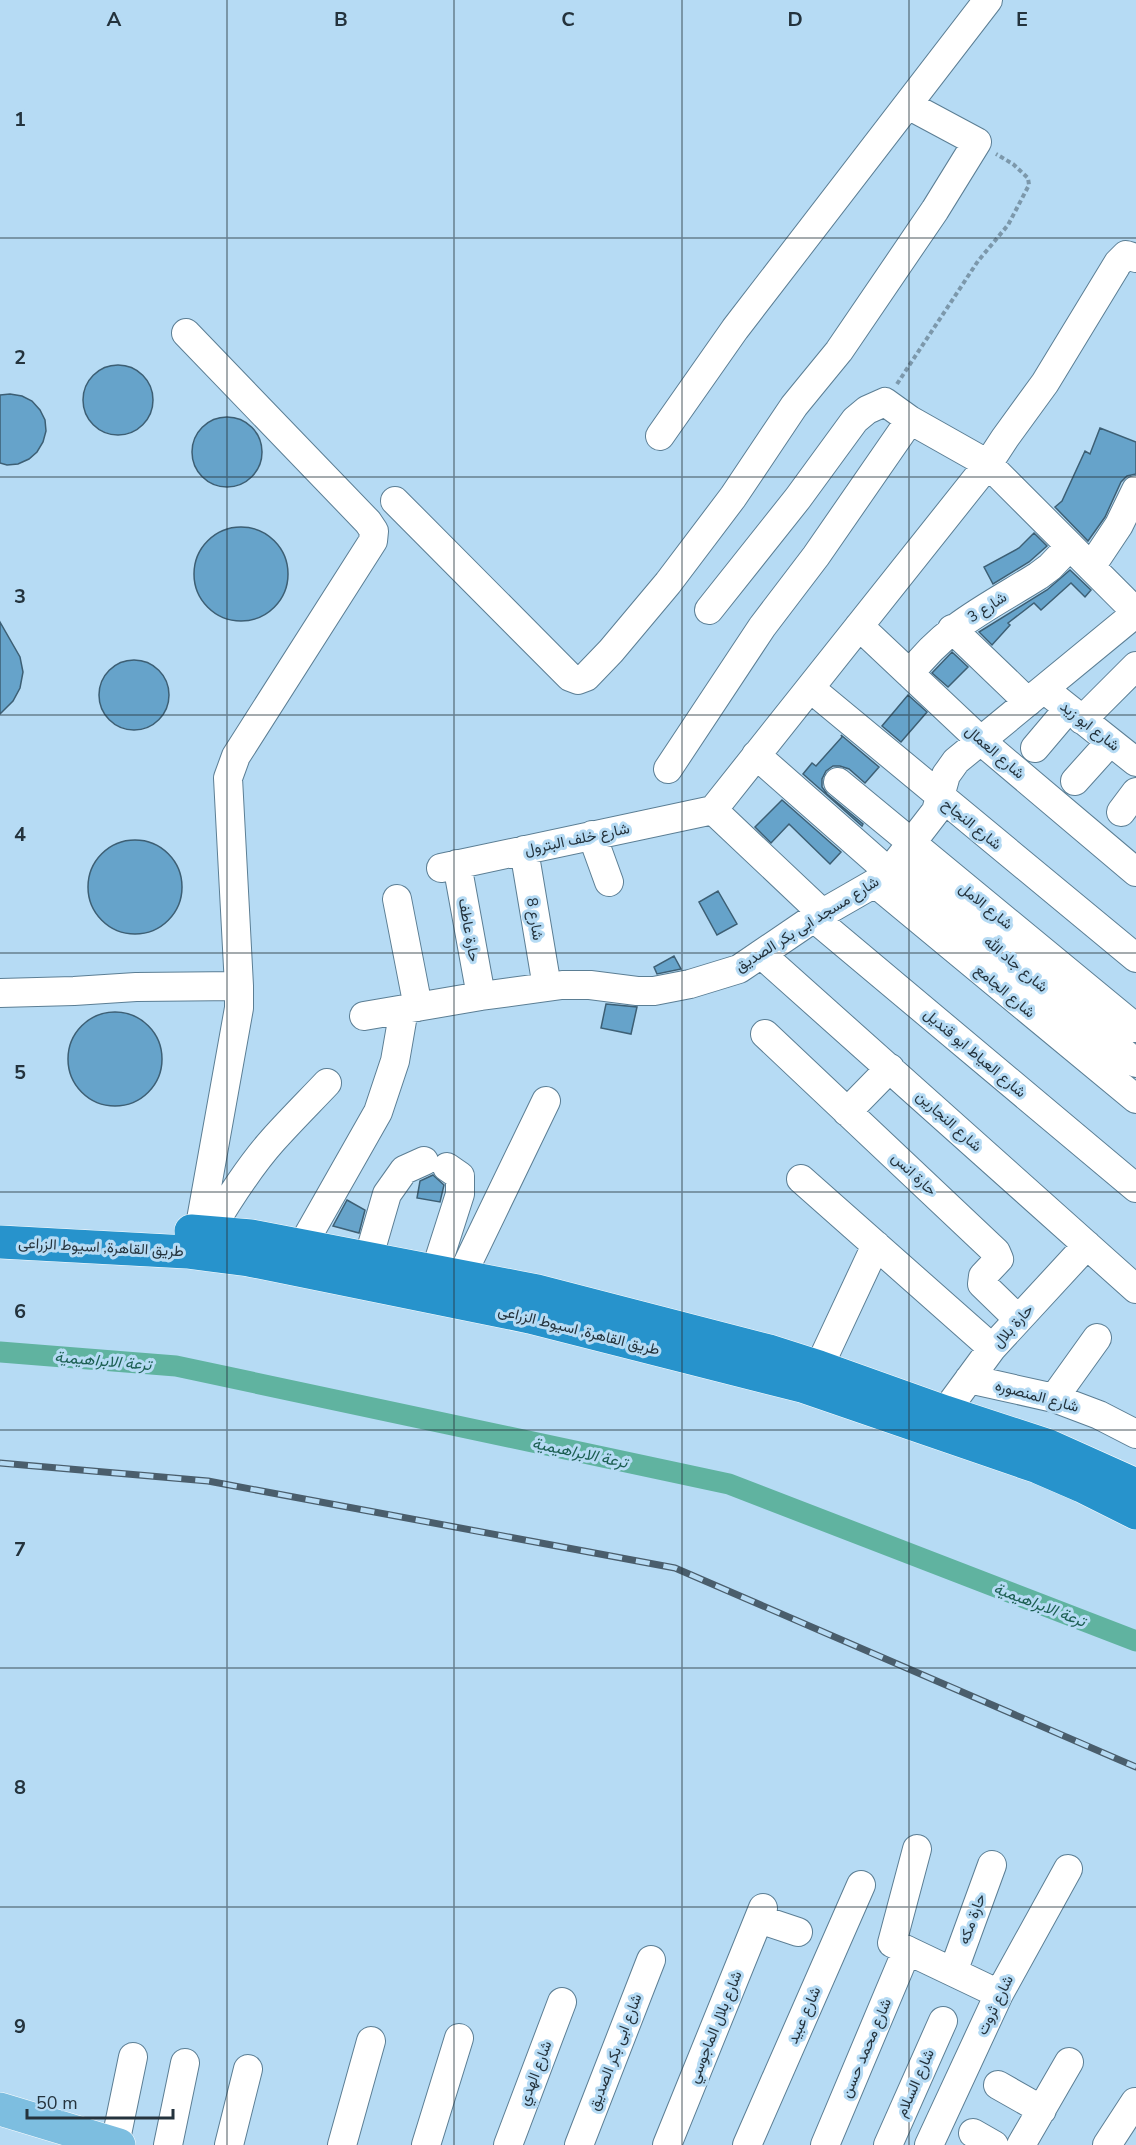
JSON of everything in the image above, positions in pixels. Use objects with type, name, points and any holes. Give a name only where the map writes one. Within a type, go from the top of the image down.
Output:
[{"type":"highway","name":"طريق القاهرة, اسيوط الزراعى","points":[[0,1219],[251,1236],[302,1246],[365,1271],[530,1317],[802,1386],[1038,1467],[1136,1513]]},
{"type":"highway","name":"طريق القاهرة, اسيوط الزراعى","points":[[0,1242],[188,1252],[365,1271],[448,1274],[537,1291],[758,1348],[819,1367],[1049,1446],[1136,1485]]},
{"type":"main road","points":[[0,2111],[54,2135],[117,2145]]},
{"type":"street","points":[[660,436],[735,329],[988,0]]},
{"type":"street","points":[[395,501],[570,677],[578,680],[586,677],[668,583],[733,497],[794,406],[852,332],[935,210],[977,142],[908,105]]},
{"type":"street","points":[[713,810],[988,464],[1045,384],[1118,263],[1126,255],[1136,258]]},
{"type":"street","points":[[186,333],[368,522],[374,531],[373,540],[236,756],[228,778],[239,1008],[204,1232]]},
{"type":"street","points":[[709,610],[798,498],[855,420],[867,410],[885,402],[910,420],[988,464],[1136,612]]},
{"type":"street","points":[[668,768],[762,627],[816,556],[910,420]]},
{"type":"street","points":[[1091,567],[1119,525],[1136,490]]},
{"type":"street","name":"شارع 3","points":[[910,674],[929,649],[952,629],[1038,576],[1070,546]]},
{"type":"street","name":"شارع مسجد ابى بكر الصديق","points":[[364,1016],[547,987],[590,985],[637,991],[672,988],[726,974],[750,962],[893,866],[936,810],[946,776],[962,754],[981,741],[1136,612]]},
{"type":"street","name":"شارع العمال","points":[[859,626],[981,741],[1136,872]]},
{"type":"street","name":"شارع ابو زيد","points":[[952,629],[1036,696],[1075,714],[1126,748]]},
{"type":"street","points":[[1035,748],[1136,666]]},
{"type":"street","name":"شارع النجاح","points":[[810,688],[1136,958]]},
{"type":"street","points":[[1075,781],[1126,748]]},
{"type":"street","name":"شارع جاد الله","points":[[756,755],[1136,1063]]},
{"type":"street","name":"شارع الامل","points":[[838,782],[893,866],[1136,1028]]},
{"type":"street","name":"شارع خلف البترول","points":[[449,866],[713,810]]},
{"type":"street","name":"شارع العياط ابو قنديل","points":[[713,810],[818,916],[1136,1188]]},
{"type":"street","points":[[592,835],[609,882]]},
{"type":"street","name":"شارع 8","points":[[524,850],[547,987]]},
{"type":"street","name":"حارة عاطف","points":[[449,866],[481,996]]},
{"type":"street","name":"شارع الجامع","points":[[893,866],[1136,1099]]},
{"type":"street","points":[[302,1246],[378,1112],[411,1008],[397,899]]},
{"type":"street","name":"شارع النجارين","points":[[761,954],[1136,1289]]},
{"type":"street","points":[[0,993],[136,987],[239,986]]},
{"type":"street","name":"حارة انس","points":[[765,1034],[998,1254],[999,1259],[983,1276],[982,1284],[1018,1319]]},
{"type":"street","points":[[848,1112],[890,1068]]},
{"type":"street","points":[[204,1232],[250,1167],[327,1083]]},
{"type":"street","points":[[448,1274],[546,1101]]},
{"type":"street","points":[[365,1271],[387,1194],[404,1170],[436,1164],[460,1176],[460,1194],[448,1274]]},
{"type":"street","points":[[801,1179],[992,1348]]},
{"type":"street","points":[[819,1367],[876,1245]]},
{"type":"street","name":"حارة بلال","points":[[945,1412],[992,1348],[1087,1245]]},
{"type":"street","points":[[1054,1398],[1097,1338]]},
{"type":"street","name":"شارع المنصوره","points":[[969,1379],[1054,1398],[1092,1412],[1136,1434]]},
{"type":"street","points":[[917,1850],[892,1941],[999,1994]]},
{"type":"street","name":"حارة مكه","points":[[953,1972],[992,1866]]},
{"type":"street","name":"شارع ثروت","points":[[929,2145],[999,1994],[1068,1869]]},
{"type":"street","name":"شارع عبيد","points":[[747,2145],[861,1885]]},
{"type":"street","name":"شارع بلال الماجوسي","points":[[667,2145],[761,1914],[798,1932]]},
{"type":"street","name":"شارع محمد حسن","points":[[825,2145],[907,1950]]},
{"type":"street","name":"شارع ابى بكر الصديق","points":[[579,2145],[651,1959]]},
{"type":"street","name":"شارع الهدي","points":[[508,2145],[562,2002]]},
{"type":"street","name":"شارع السلام","points":[[888,2145],[943,2021]]},
{"type":"street","points":[[426,2145],[459,2038]]},
{"type":"street","points":[[342,2145],[371,2041]]},
{"type":"street","points":[[117,2145],[133,2057]]},
{"type":"street","points":[[1022,2145],[1069,2062]]},
{"type":"street","points":[[168,2145],[185,2063]]},
{"type":"street","points":[[229,2145],[248,2069]]},
{"type":"street","points":[[998,2085],[1042,2110]]},
{"type":"street","points":[[1107,2145],[1135,2102]]},
{"type":"path","points":[[885,402],[978,261],[1008,225],[1029,185],[1028,178],[1013,164],[977,142]]},
{"type":"building","points":[[118,365],[131,368],[143,375],[150,387],[153,400],[150,413],[143,425],[131,432],[118,435],[105,432],[93,425],[86,413],[83,400],[86,387],[93,375],[105,368]]},
{"type":"building","points":[[10,394],[32,401],[45,420],[46,431],[37,452],[29,459],[18,464],[7,465],[0,463],[0,395]]},
{"type":"building","points":[[227,417],[240,420],[252,427],[259,439],[262,452],[259,465],[252,477],[240,484],[227,487],[214,484],[202,477],[195,465],[192,452],[195,439],[202,427],[214,420]]},
{"type":"building","points":[[1100,428],[1136,442],[1136,474],[1127,476],[1121,482],[1105,517],[1088,541],[1055,507],[1062,501],[1085,451],[1090,454]]},
{"type":"building","points":[[241,527],[259,531],[274,541],[284,556],[288,574],[284,592],[274,607],[259,617],[241,621],[223,617],[208,607],[198,592],[194,574],[198,556],[208,541],[223,531]]},
{"type":"building","points":[[1034,533],[1047,546],[1029,562],[993,584],[984,567],[1019,548]]},
{"type":"building","points":[[1070,570],[1091,590],[1085,597],[1071,583],[1041,610],[1034,603],[1008,623],[1010,625],[992,645],[979,632],[1047,590]]},
{"type":"building","points":[[0,622],[20,657],[23,672],[20,688],[13,701],[0,714]]},
{"type":"building","points":[[952,652],[968,667],[948,687],[932,673]]},
{"type":"building","points":[[134,660],[147,663],[159,670],[166,682],[169,695],[166,708],[159,720],[147,727],[134,730],[121,727],[109,720],[102,708],[99,695],[102,682],[109,670],[121,663]]},
{"type":"building","points":[[908,695],[927,712],[901,742],[882,726]]},
{"type":"building","points":[[841,735],[879,767],[865,783],[849,769],[833,766],[826,771],[822,779],[822,787],[827,794],[863,824],[862,826],[803,774],[812,763],[816,766],[842,737]]},
{"type":"building","points":[[782,800],[841,852],[830,864],[789,824],[771,843],[755,827]]},
{"type":"building","points":[[135,840],[153,844],[168,854],[178,869],[182,887],[178,905],[168,920],[153,930],[135,934],[117,930],[102,920],[92,905],[88,887],[92,869],[102,854],[117,844]]},
{"type":"building","points":[[718,891],[737,924],[717,935],[699,902]]},
{"type":"building","points":[[674,956],[681,969],[657,974],[654,967]]},
{"type":"building","points":[[606,1004],[637,1007],[631,1034],[601,1028]]},
{"type":"building","points":[[115,1012],[133,1016],[148,1026],[158,1041],[162,1059],[158,1077],[148,1092],[133,1102],[115,1106],[97,1102],[82,1092],[72,1077],[68,1059],[72,1041],[82,1026],[97,1016]]},
{"type":"building","points":[[433,1175],[444,1185],[440,1202],[417,1198],[420,1181]]},
{"type":"building","points":[[347,1200],[365,1210],[359,1233],[333,1226]]},
{"type":"waterway","name":"ترعة الابراهيمية","points":[[0,1352],[176,1366],[729,1484],[1136,1641]]},
{"type":"railway","points":[[0,1463],[208,1481],[675,1568],[1136,1767]]}]
